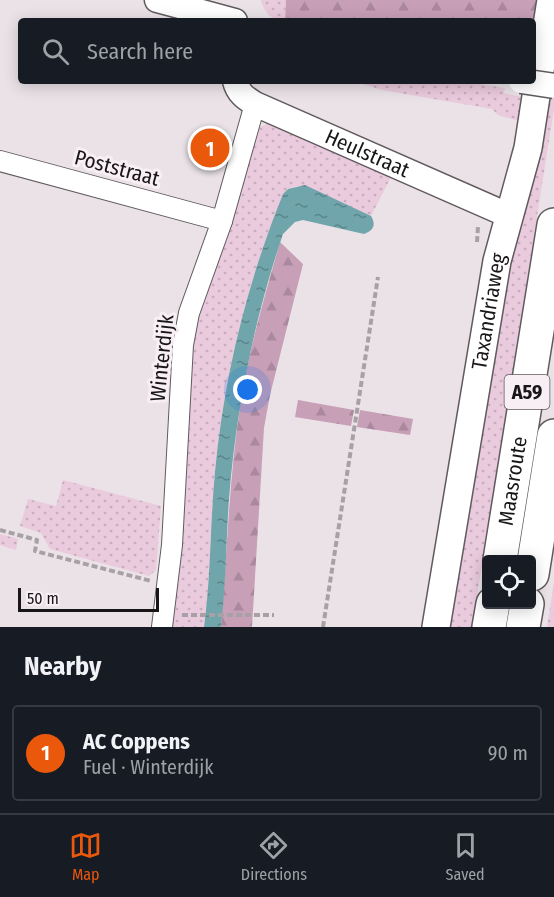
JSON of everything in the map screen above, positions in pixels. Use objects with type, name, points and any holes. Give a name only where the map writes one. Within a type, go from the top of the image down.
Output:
[{"type":"highway","name":"Maasroute","points":[[501,555],[554,225]]},
{"type":"highway","name":"Maasroute","points":[[534,555],[554,436]]},
{"type":"highway","points":[[489,627],[492,609]]},
{"type":"highway","points":[[523,627],[525,609]]},
{"type":"main road","name":"Taxandriaweg","points":[[436,627],[497,261],[523,171],[533,124],[551,0]]},
{"type":"street","points":[[157,0],[225,18]]},
{"type":"street","points":[[237,18],[243,0]]},
{"type":"street","points":[[536,83],[554,86]]},
{"type":"street","name":"Heulstraat","points":[[236,84],[244,98],[255,104],[510,216]]},
{"type":"street","name":"Winterdijk","points":[[162,627],[172,545],[183,345],[189,314],[222,221],[255,104]]},
{"type":"street","name":"Poststraat","points":[[0,161],[222,221]]},
{"type":"path","points":[[323,627],[378,278]]},
{"type":"path","points":[[0,530],[37,540],[34,551],[168,585]]},
{"type":"path","points":[[190,615],[274,615]]},
{"type":"shaded area","points":[[261,0],[286,0],[285,18],[273,18],[264,9]]},
{"type":"shaded area","points":[[554,67],[554,109],[472,627],[447,627],[503,276]]},
{"type":"shaded area","points":[[363,84],[479,84],[505,88],[504,93],[522,97],[519,121],[498,115],[492,109],[382,90]]},
{"type":"shaded area","points":[[269,123],[392,175],[371,216],[297,186],[288,189],[283,194],[258,261],[248,296],[224,401],[215,472],[204,627],[167,627],[194,316],[258,128]]},
{"type":"shaded area","points":[[63,480],[161,506],[156,570],[149,576],[50,549],[41,533],[20,526],[28,499],[56,506]]},
{"type":"shaded area","points":[[0,534],[18,539],[16,550],[0,545]]},
{"type":"shaded area","points":[[554,581],[554,627],[547,627]]},
{"type":"green space","points":[[286,0],[539,0],[536,18],[285,18]]},
{"type":"green space","points":[[280,242],[303,264],[264,428],[252,627],[221,627],[236,434],[243,386]]},
{"type":"green space","points":[[298,400],[354,410],[351,426],[295,417]]},
{"type":"green space","points":[[360,410],[413,419],[410,435],[357,427]]},
{"type":"water","points":[[305,185],[371,216],[373,227],[364,234],[303,220],[295,222],[283,234],[255,332],[236,432],[229,499],[221,627],[204,627],[213,491],[224,401],[231,365],[258,261],[283,194],[288,189]]},
{"type":"place","name":"AC Coppens","points":[[210,148]]}]
